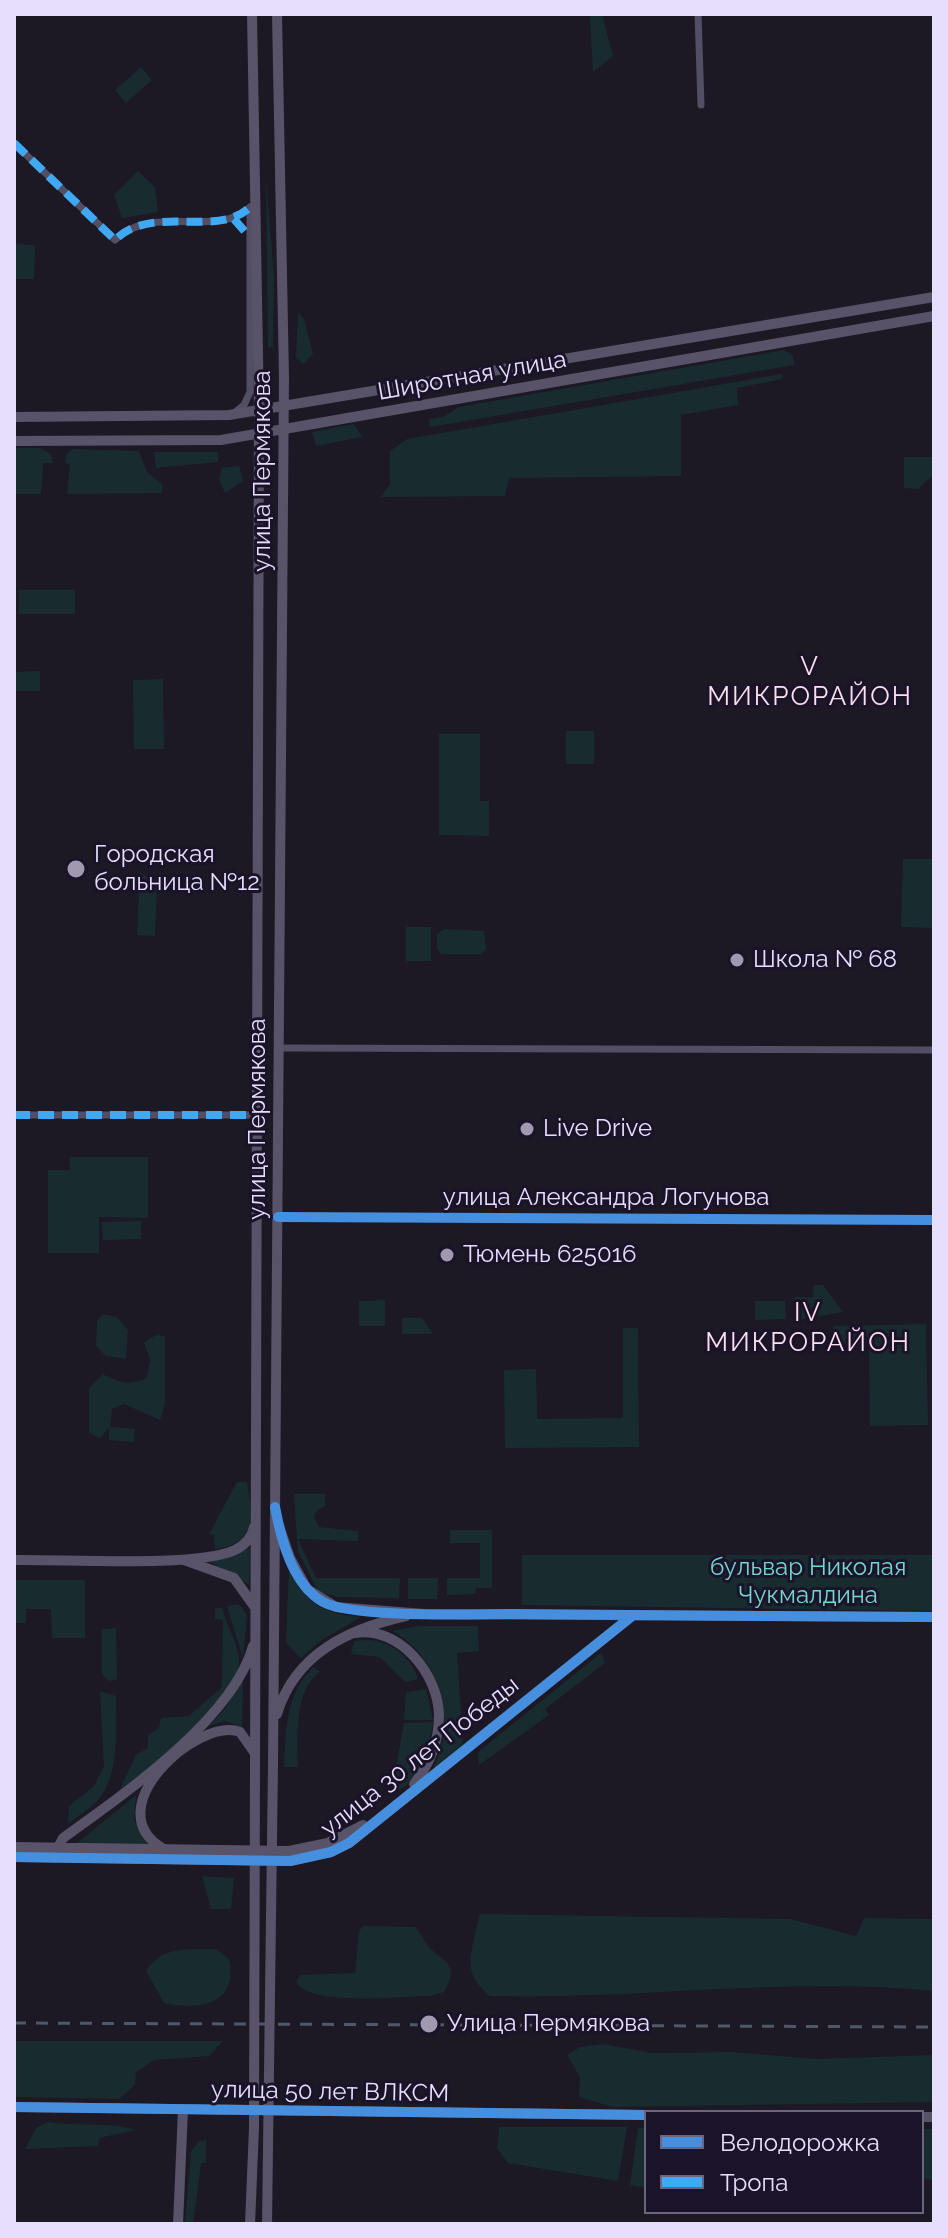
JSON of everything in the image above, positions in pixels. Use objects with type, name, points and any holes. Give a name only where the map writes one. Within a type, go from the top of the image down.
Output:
[{"type":"main road","name":"улица Пермякова","points":[[250,2224],[254,2128],[259,434],[252,14]]},
{"type":"main road","name":"улица Пермякова","points":[[267,2224],[284,406],[277,14]]},
{"type":"main road","name":"Широтная улица","points":[[14,417],[229,415],[934,297]]},
{"type":"main road","name":"Широтная улица","points":[[14,441],[221,440],[934,316]]},
{"type":"main road","points":[[660,344],[664,363]]},
{"type":"main road","points":[[275,1507],[290,1558],[307,1589],[321,1601],[345,1608],[424,1614],[934,1617]]},
{"type":"main road","points":[[14,1560],[179,1559],[236,1549],[252,1534],[257,1518]]},
{"type":"main road","points":[[179,1559],[234,1578],[248,1594],[256,1612]]},
{"type":"main road","points":[[274,1727],[282,1699],[304,1664],[329,1645],[382,1622],[424,1614]]},
{"type":"main road","name":"улица 30 лет Победы","points":[[14,1847],[55,1852],[310,1858],[341,1848],[632,1616]]},
{"type":"main road","points":[[355,1633],[379,1633],[400,1644],[423,1671],[437,1700],[439,1725],[433,1752],[418,1779],[396,1804]]},
{"type":"main road","points":[[55,1852],[213,1714],[241,1675],[256,1636]]},
{"type":"main road","points":[[55,1852],[205,1735],[222,1728],[240,1732],[255,1760]]},
{"type":"main road","points":[[159,1771],[145,1791],[140,1817],[152,1840],[166,1850]]},
{"type":"main road","name":"улица 30 лет Победы","points":[[14,1857],[55,1852],[308,1849],[338,1839],[386,1812]]},
{"type":"main road","name":"улица 50 лет ВЛКСМ","points":[[14,2107],[644,2115]]},
{"type":"main road","points":[[178,2224],[183,2110]]},
{"type":"street","points":[[698,14],[701,105]]},
{"type":"street","points":[[14,143],[115,240],[132,227],[234,219],[250,207]]},
{"type":"street","name":"улица Пермякова","points":[[229,415],[244,405],[250,392],[248,235],[250,207],[257,187]]},
{"type":"street","points":[[234,219],[248,235]]},
{"type":"street","points":[[279,1048],[934,1050]]},
{"type":"street","points":[[14,1115],[257,1115]]},
{"type":"street","name":"улица Александра Логунова","points":[[278,1217],[934,1220]]},
{"type":"green space","points":[[590,14],[602,14],[613,56],[593,72]]},
{"type":"green space","points":[[141,67],[152,80],[126,103],[115,90]]},
{"type":"green space","points":[[138,171],[155,187],[158,212],[122,218],[114,195]]},
{"type":"green space","points":[[266,179],[274,277],[273,348],[268,347]]},
{"type":"green space","points":[[16,244],[35,245],[34,279],[15,279]]},
{"type":"green space","points":[[298,312],[304,319],[313,354],[304,364],[296,358]]},
{"type":"green space","points":[[784,350],[793,356],[794,365],[430,427],[429,419],[443,417],[459,407]]},
{"type":"green space","points":[[782,374],[782,379],[737,388],[738,405],[681,415],[681,476],[509,478],[505,496],[381,497],[390,484],[390,451],[407,439]]},
{"type":"green space","points":[[354,424],[362,437],[316,446],[312,432]]},
{"type":"green space","points":[[14,448],[40,448],[51,454],[53,463],[43,463],[41,494],[14,494]]},
{"type":"green space","points":[[72,449],[139,451],[147,472],[162,484],[162,493],[67,494],[70,464],[65,463],[67,453]]},
{"type":"green space","points":[[154,452],[218,452],[218,462],[156,468]]},
{"type":"green space","points":[[904,457],[934,457],[934,474],[918,489],[904,488]]},
{"type":"green space","points":[[239,466],[243,481],[225,493],[219,480],[222,468]]},
{"type":"green space","points":[[19,590],[75,590],[75,614],[19,614]]},
{"type":"green space","points":[[40,671],[40,691],[14,691],[14,672]]},
{"type":"green space","points":[[163,679],[164,749],[134,749],[133,680]]},
{"type":"green space","points":[[566,731],[594,731],[594,764],[566,764]]},
{"type":"green space","points":[[439,734],[480,734],[480,801],[489,801],[489,836],[439,835]]},
{"type":"green space","points":[[903,859],[934,859],[934,928],[901,927]]},
{"type":"green space","points":[[140,872],[157,884],[155,936],[137,935]]},
{"type":"green space","points":[[406,927],[431,927],[431,961],[406,961]]},
{"type":"green space","points":[[444,929],[484,931],[486,949],[481,954],[441,954],[437,949],[437,934]]},
{"type":"green space","points":[[70,1157],[148,1157],[148,1218],[99,1217],[99,1253],[48,1253],[48,1170],[70,1170]]},
{"type":"green space","points":[[141,1221],[141,1239],[103,1240],[102,1222]]},
{"type":"green space","points":[[814,1285],[823,1285],[843,1312],[794,1321],[794,1297],[813,1297]]},
{"type":"green space","points":[[385,1300],[385,1326],[359,1326],[359,1301]]},
{"type":"green space","points":[[755,1301],[785,1301],[786,1319],[755,1320]]},
{"type":"green space","points":[[103,1314],[117,1317],[128,1330],[126,1359],[106,1356],[96,1346],[97,1321]]},
{"type":"green space","points":[[402,1318],[422,1318],[433,1334],[402,1334]]},
{"type":"green space","points":[[926,1324],[928,1425],[870,1426],[869,1342],[834,1343],[833,1326]]},
{"type":"green space","points":[[623,1328],[638,1328],[639,1447],[505,1448],[504,1370],[536,1369],[537,1419],[623,1418]]},
{"type":"green space","points":[[156,1335],[165,1336],[165,1403],[160,1420],[124,1404],[112,1409],[110,1427],[135,1429],[134,1442],[109,1440],[109,1428],[100,1438],[89,1433],[89,1388],[103,1374],[125,1382],[147,1378],[150,1360],[144,1342]]},
{"type":"green space","points":[[237,1482],[247,1482],[251,1517],[249,1527],[239,1541],[215,1549],[214,1535],[209,1534]]},
{"type":"green space","points":[[294,1494],[325,1494],[325,1506],[317,1510],[314,1517],[319,1527],[358,1531],[358,1541],[298,1539],[316,1578],[400,1578],[399,1598],[337,1597],[318,1591],[298,1551]]},
{"type":"green space","points":[[450,1530],[492,1530],[492,1588],[476,1588],[475,1594],[447,1595],[447,1578],[480,1578],[480,1543],[450,1543]]},
{"type":"green space","points":[[250,1548],[249,1585],[210,1562]]},
{"type":"green space","name":"бульвар Николая Чукмалдина","points":[[522,1555],[932,1555],[934,1611],[522,1605]]},
{"type":"green space","points":[[289,1570],[302,1591],[318,1605],[337,1613],[361,1617],[320,1641],[301,1658],[286,1643]]},
{"type":"green space","points":[[408,1578],[438,1578],[437,1599],[408,1599]]},
{"type":"green space","points":[[14,1580],[85,1580],[85,1638],[52,1638],[51,1609],[26,1609],[26,1623],[14,1623]]},
{"type":"green space","points":[[235,1604],[241,1606],[247,1616],[243,1658],[227,1607]]},
{"type":"green space","points":[[222,1607],[239,1659],[234,1679],[223,1696],[188,1734],[120,1789],[136,1755],[148,1748],[148,1735],[159,1728],[161,1718],[189,1716],[222,1687],[223,1620],[215,1619],[215,1609]]},
{"type":"green space","points":[[418,1626],[478,1626],[479,1651],[457,1653],[463,1744],[433,1769],[444,1730],[440,1692],[423,1658],[410,1643],[393,1631]]},
{"type":"green space","points":[[116,1628],[117,1679],[109,1681],[102,1674],[102,1629]]},
{"type":"green space","points":[[354,1641],[384,1643],[399,1652],[411,1664],[418,1679],[405,1682],[380,1657],[351,1654]]},
{"type":"green space","points":[[601,1653],[605,1663],[545,1709],[549,1715],[479,1765],[478,1752]]},
{"type":"green space","points":[[314,1667],[320,1672],[305,1690],[301,1702],[298,1767],[284,1767],[292,1701],[304,1677]]},
{"type":"green space","points":[[243,1679],[242,1727],[225,1721],[209,1726],[225,1709]]},
{"type":"green space","points":[[426,1689],[433,1720],[404,1720],[406,1692]]},
{"type":"green space","points":[[100,1691],[116,1696],[116,1736],[110,1778],[98,1800],[68,1824],[69,1806],[94,1786],[104,1766]]},
{"type":"green space","points":[[433,1722],[426,1752],[417,1772],[411,1781],[395,1792],[392,1789],[404,1723]]},
{"type":"green space","points":[[136,1795],[134,1820],[150,1846],[76,1844]]},
{"type":"green space","points":[[202,1876],[234,1878],[231,1909],[211,1909]]},
{"type":"green space","points":[[479,1914],[790,1919],[856,1936],[864,1918],[934,1919],[934,1991],[823,1986],[490,1996],[480,1987],[471,1968]]},
{"type":"green space","points":[[363,1926],[415,1927],[431,1949],[450,1967],[444,1992],[429,1996],[337,1997],[305,1990],[296,1982],[300,1975],[355,1973],[359,1931]]},
{"type":"green space","points":[[216,1949],[229,1959],[231,1974],[222,1995],[214,2001],[191,2006],[164,2003],[146,1971],[152,1963],[176,1951]]},
{"type":"green space","points":[[14,2041],[223,2041],[209,2056],[154,2060],[136,2072],[135,2085],[119,2099],[14,2097]]},
{"type":"green space","points":[[603,2044],[652,2053],[731,2052],[815,2059],[934,2055],[934,2102],[613,2107],[579,2097],[580,2077],[567,2055],[580,2047]]},
{"type":"green space","points":[[47,2122],[135,2130],[99,2138],[98,2146],[25,2149],[36,2128]]},
{"type":"green space","points":[[499,2127],[627,2127],[618,2181],[508,2163],[497,2148]]},
{"type":"green space","points":[[638,2128],[644,2128],[644,2188],[630,2185]]},
{"type":"green space","points":[[924,2129],[934,2129],[933,2180],[924,2178]]},
{"type":"green space","points":[[206,2140],[206,2163],[201,2163],[193,2224],[185,2224],[191,2151],[199,2141]]},
{"type":"railway","points":[[14,2023],[934,2027]]},
{"type":"marked path","points":[[14,143],[115,240],[130,229],[147,224],[221,220],[237,216],[250,207]]},
{"type":"marked path","points":[[234,219],[248,235]]},
{"type":"marked path","points":[[14,1115],[257,1115]]},
{"type":"cycle path","points":[[278,1217],[934,1220]]},
{"type":"cycle path","points":[[275,1507],[290,1560],[303,1584],[323,1602],[359,1611],[413,1614],[934,1617]]},
{"type":"cycle path","points":[[14,1857],[290,1861],[331,1852],[349,1843],[632,1616]]},
{"type":"cycle path","points":[[14,2107],[644,2115]]},
{"type":"place","name":"Городская больница №12","points":[[76,869]]},
{"type":"place","name":"Школа № 68","points":[[737,960]]},
{"type":"place","name":"Live Drive","points":[[527,1129]]},
{"type":"place","name":"Тюмень 625016","points":[[447,1255]]},
{"type":"place","name":"Улица Пермякова","points":[[429,2024]]},
{"type":"district","name":"V МИКРОРАЙОН","points":[[810,682]]},
{"type":"district","name":"IV МИКРОРАЙОН","points":[[808,1328]]}]
